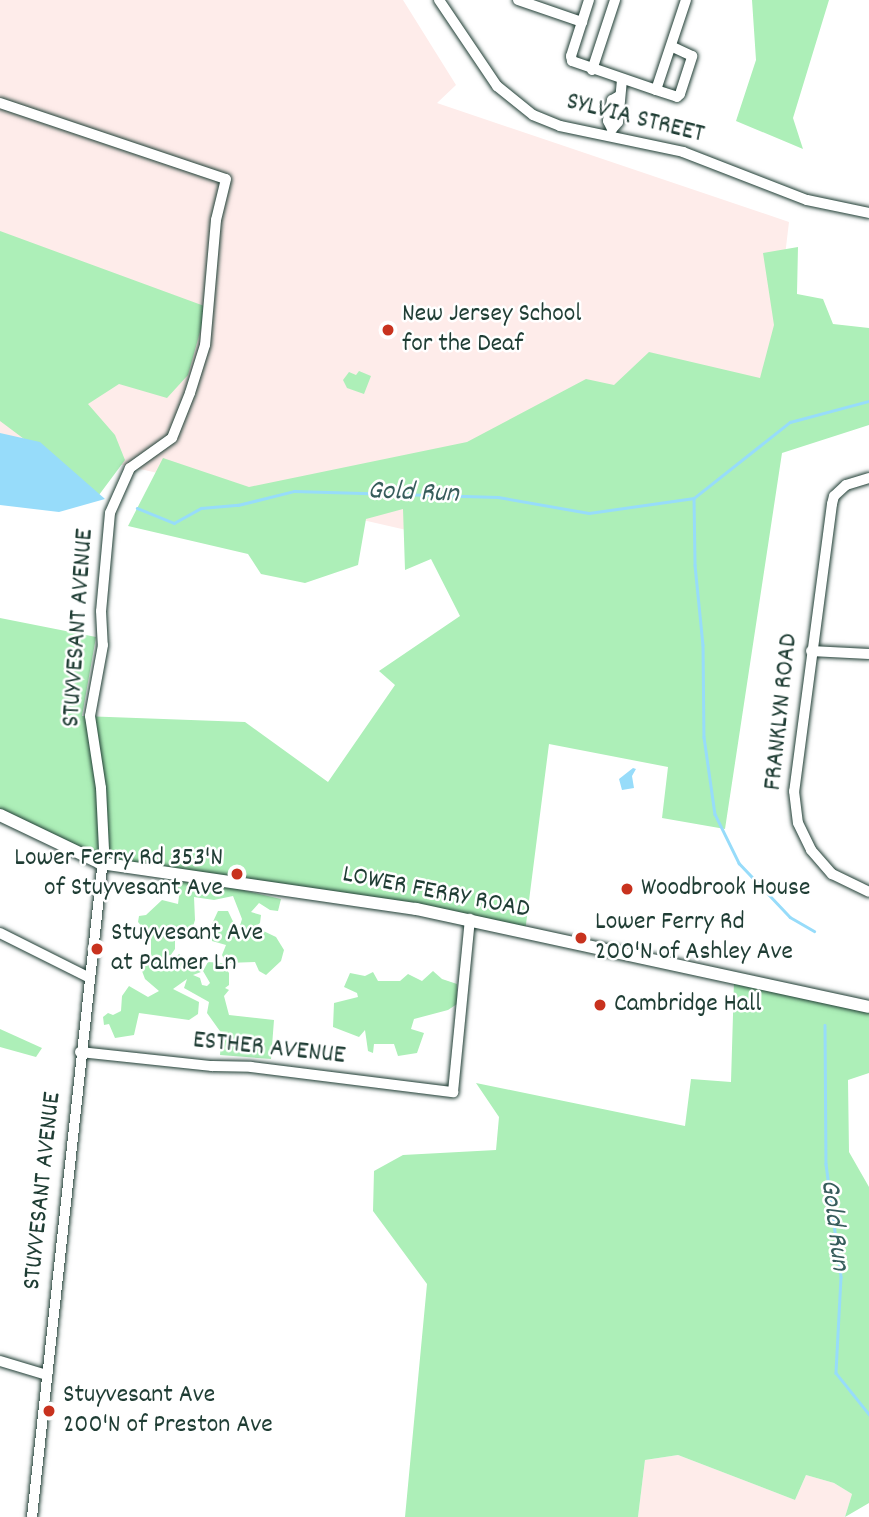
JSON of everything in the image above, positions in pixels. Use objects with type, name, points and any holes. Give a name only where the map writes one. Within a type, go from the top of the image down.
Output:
[{"type":"street","name":"SYLVIA STREET","points":[[439,0],[489,75],[519,106],[553,124],[612,132],[695,156],[827,206],[869,213]]},
{"type":"street","points":[[518,0],[582,22]]},
{"type":"street","points":[[589,0],[571,57],[576,64],[677,97],[692,56],[671,46]]},
{"type":"street","points":[[592,70],[615,0]]},
{"type":"street","points":[[656,90],[686,0]]},
{"type":"street","points":[[612,132],[608,121],[612,100],[619,96],[622,80]]},
{"type":"street","name":"STUYVESANT AVENUE","points":[[0,103],[226,179],[216,220],[205,345],[190,393],[172,438],[130,468],[118,489],[110,513],[101,611],[103,645],[90,716],[101,788],[104,850],[100,863],[32,1517]]},
{"type":"street","name":"FRANKLYN ROAD","points":[[869,478],[846,485],[834,496],[832,504],[793,791],[798,823],[811,850],[821,863],[846,883],[869,892]]},
{"type":"street","points":[[811,651],[869,654]]},
{"type":"street","name":"LOWER FERRY ROAD","points":[[0,815],[100,863],[369,901],[470,919],[869,1007]]},
{"type":"street","name":"ESTHER AVENUE","points":[[80,1052],[261,1069],[453,1092],[470,919]]},
{"type":"street","points":[[0,933],[88,977]]},
{"type":"street","points":[[0,1375],[2,1361],[47,1375]]},
{"type":"shaded area","name":"New Jersey School for the Deaf","points":[[0,0],[403,0],[456,85],[437,103],[789,222],[743,607],[0,437]]},
{"type":"shaded area","points":[[678,1455],[795,1500],[806,1475],[834,1483],[852,1494],[845,1517],[638,1517],[645,1460]]},
{"type":"green space","points":[[752,0],[829,0],[793,118],[803,149],[736,121],[756,60]]},
{"type":"green space","points":[[0,231],[207,307],[188,375],[167,398],[119,384],[88,404],[115,435],[125,460],[99,495],[0,421]]},
{"type":"green space","points":[[798,247],[797,294],[823,299],[833,324],[869,328],[869,425],[782,453],[725,829],[662,818],[668,767],[549,744],[525,932],[94,856],[0,816],[0,618],[96,637],[82,716],[245,722],[328,782],[395,685],[379,671],[460,616],[431,559],[405,570],[403,509],[366,519],[358,565],[305,583],[261,574],[248,554],[128,526],[163,458],[249,487],[467,442],[586,379],[614,385],[649,352],[760,378],[774,325],[763,253]]},
{"type":"green space","points":[[359,371],[371,376],[364,394],[347,388],[343,380],[349,372],[356,375]]},
{"type":"green space","points":[[174,874],[281,899],[278,911],[270,910],[259,903],[251,912],[261,915],[260,923],[255,927],[276,937],[284,950],[281,961],[266,975],[259,971],[255,962],[226,963],[222,955],[226,945],[212,941],[211,926],[218,911],[228,911],[238,932],[242,919],[233,896],[214,900],[194,897],[195,920],[190,936],[182,934],[175,938],[175,949],[168,959],[172,961],[179,954],[201,972],[193,975],[200,978],[202,985],[207,986],[210,983],[203,971],[208,962],[222,963],[229,973],[229,985],[225,988],[229,990],[224,996],[229,1015],[274,1020],[271,1059],[220,1055],[222,1034],[207,1013],[209,1002],[184,988],[187,979],[173,989],[199,1002],[198,1014],[189,1020],[139,1013],[134,1035],[115,1038],[109,1024],[104,1025],[103,1017],[108,1013],[113,1015],[121,1011],[122,996],[129,986],[148,997],[159,991],[145,979],[142,971],[142,961],[151,955],[151,937],[138,922],[139,916],[146,915],[162,900],[178,904],[179,896],[170,888]]},
{"type":"green space","points":[[433,971],[442,979],[457,984],[457,1004],[448,1010],[414,1019],[411,1029],[424,1033],[417,1053],[398,1056],[394,1044],[374,1044],[373,1053],[368,1051],[365,1030],[359,1037],[333,1027],[334,1003],[358,997],[357,993],[344,987],[350,973],[365,976],[373,972],[378,981],[400,981],[408,974],[422,981]]},
{"type":"green space","points":[[734,981],[869,1006],[869,1073],[848,1080],[849,1152],[869,1187],[869,1503],[845,1517],[852,1494],[834,1483],[806,1475],[795,1500],[678,1455],[645,1460],[638,1517],[405,1517],[427,1284],[373,1211],[374,1171],[403,1155],[496,1150],[499,1117],[476,1083],[685,1126],[691,1079],[731,1082]]},
{"type":"green space","points":[[0,1029],[42,1048],[36,1057],[0,1047]]},
{"type":"water","points":[[0,433],[40,442],[105,499],[59,512],[0,505]]},
{"type":"water","points":[[633,768],[636,769],[632,776],[634,788],[622,790],[619,779]]},
{"type":"waterway","name":"Gold Run","points":[[137,508],[174,523],[201,508],[238,505],[294,491],[498,497],[589,513],[694,498],[790,422],[869,401]]},
{"type":"waterway","name":"Gold Run","points":[[694,498],[695,565],[703,645],[704,737],[715,814],[739,863],[790,917],[814,931]]},
{"type":"waterway","name":"Gold Run","points":[[825,1025],[826,1164],[841,1277],[836,1373],[869,1414]]},
{"type":"place","name":"New Jersey School for the Deaf","points":[[388,330]]},
{"type":"place","name":"Lower Ferry Rd 353'N of Stuyvesant Ave","points":[[237,874]]},
{"type":"place","name":"Woodbrook House","points":[[627,889]]},
{"type":"place","name":"Lower Ferry Rd 200'N of Ashley Ave","points":[[581,938]]},
{"type":"place","name":"Stuyvesant Ave at Palmer Ln","points":[[97,949]]},
{"type":"place","name":"Cambridge Hall","points":[[600,1005]]},
{"type":"place","name":"Stuyvesant Ave 200'N of Preston Ave","points":[[49,1411]]}]
